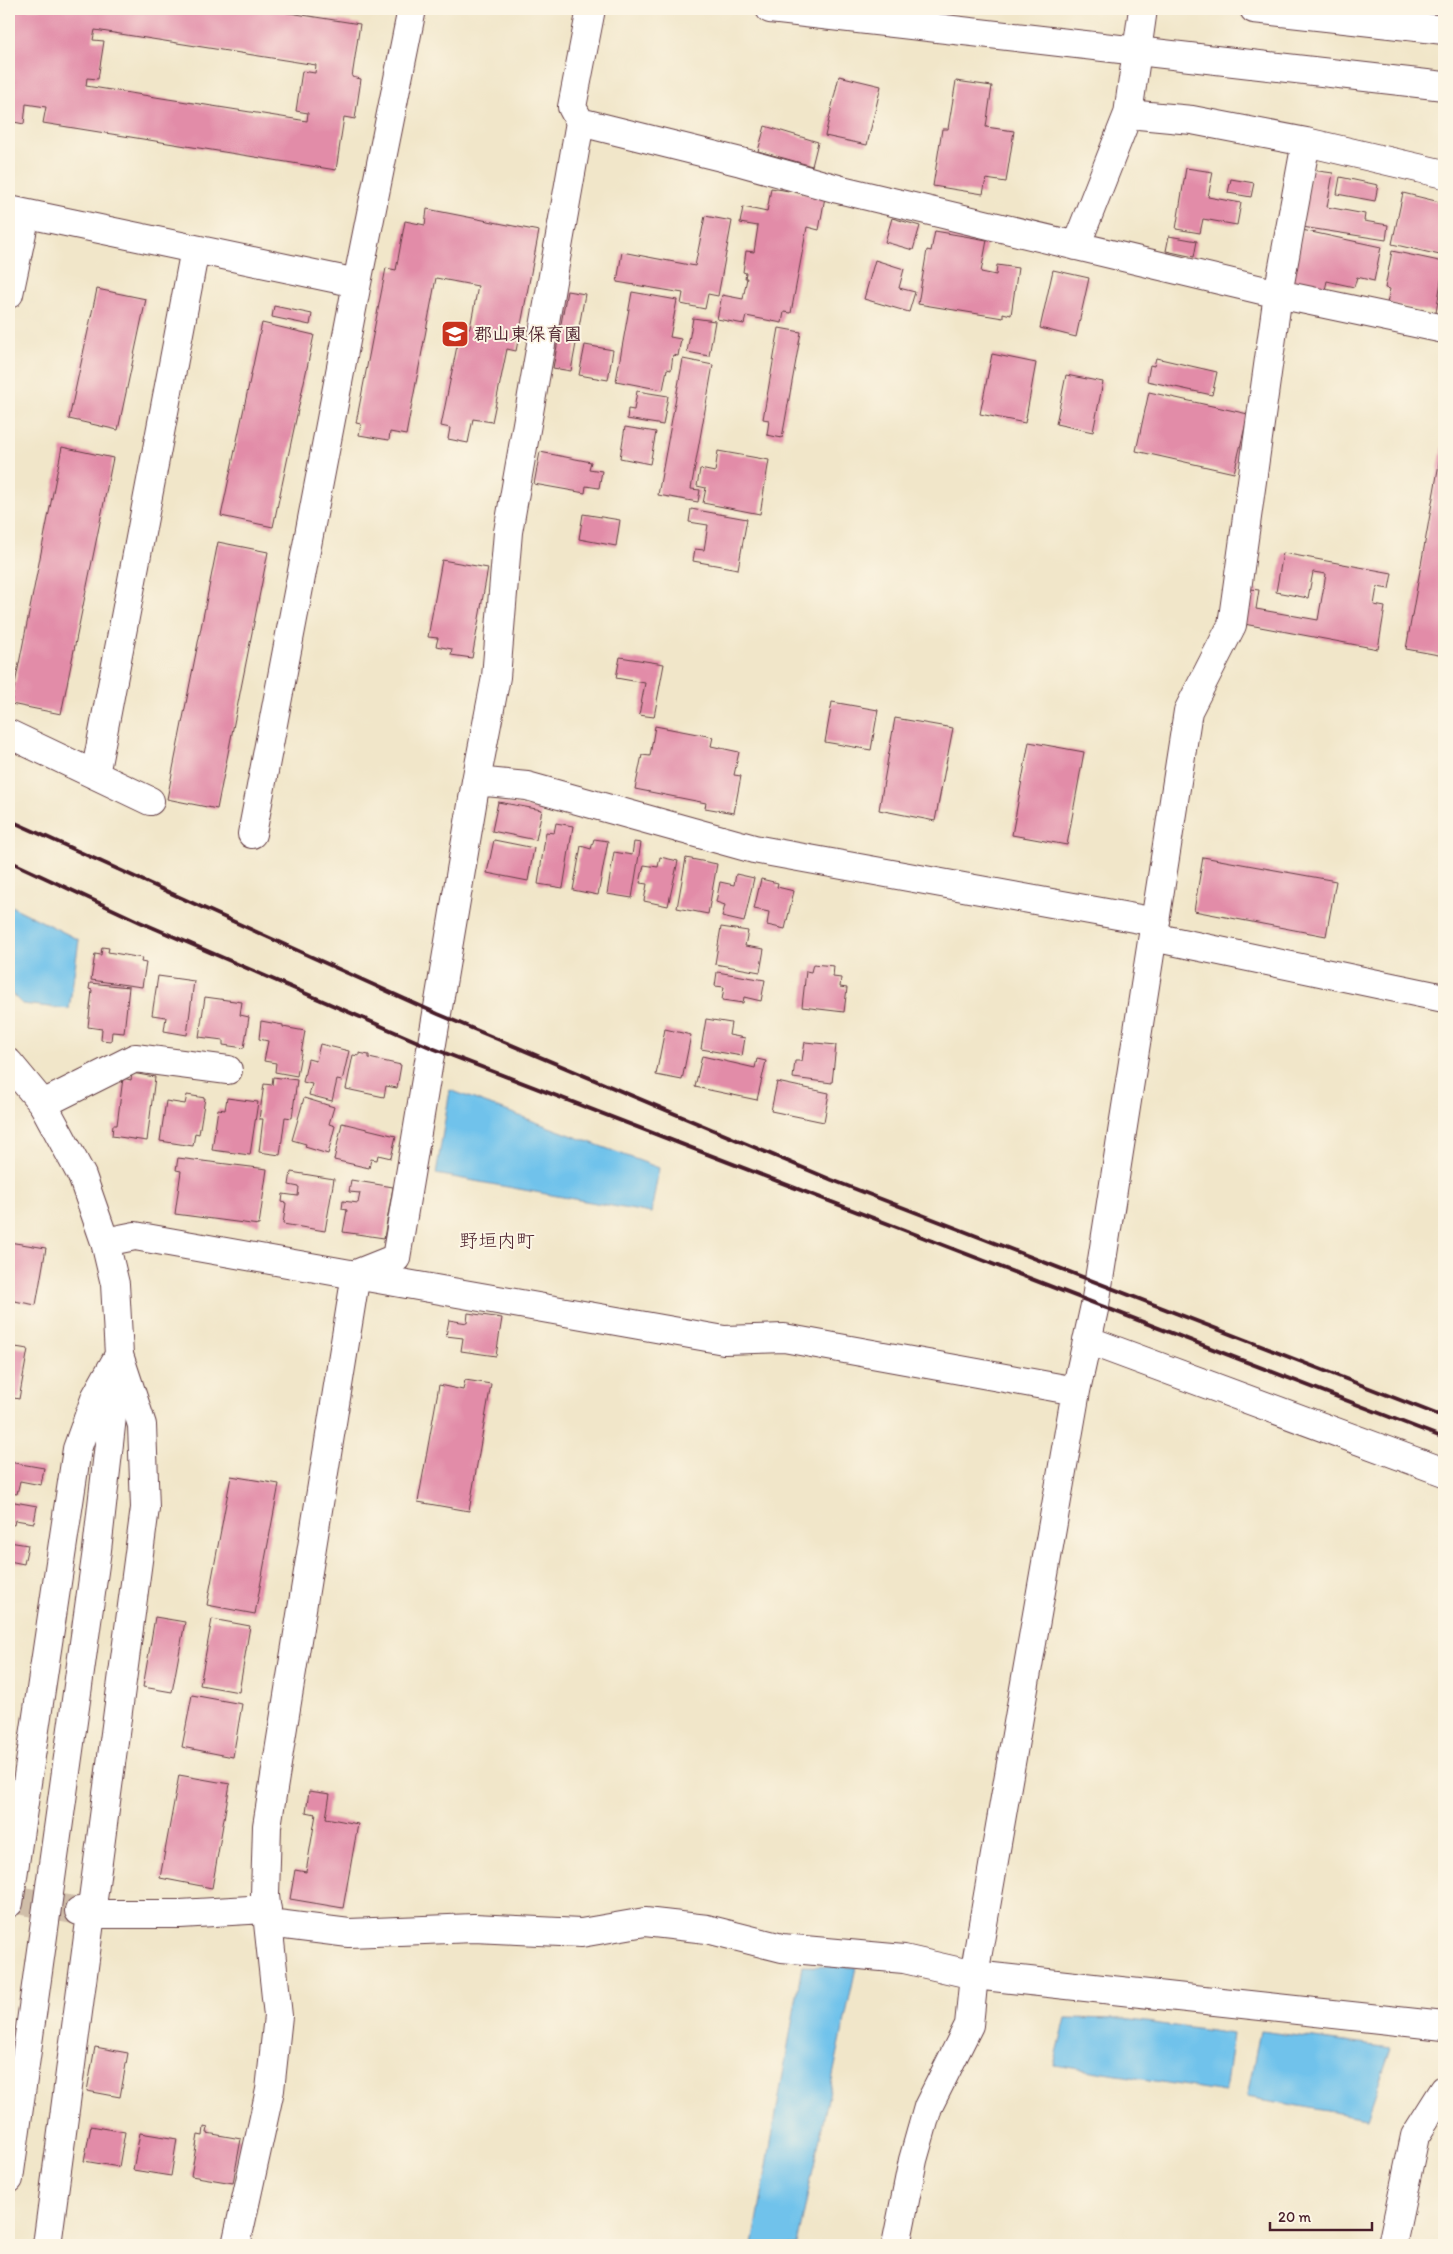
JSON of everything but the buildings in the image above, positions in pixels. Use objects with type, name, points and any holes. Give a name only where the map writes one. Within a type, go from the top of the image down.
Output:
[{"type":"street","points":[[252,834],[357,283],[412,9]]},
{"type":"street","points":[[356,1274],[396,1258],[476,781],[496,676],[508,532],[580,122],[572,107],[592,9]]},
{"type":"street","points":[[770,9],[1444,86]]},
{"type":"street","points":[[1076,246],[1128,114],[1143,9]]},
{"type":"street","points":[[1254,9],[1444,30]]},
{"type":"street","points":[[1128,114],[1192,120],[1306,142],[1444,174]]},
{"type":"street","points":[[580,122],[741,162],[838,189],[1278,294],[1444,329]]},
{"type":"street","points":[[896,2245],[913,2160],[928,2106],[969,2024],[974,1975],[1076,1391],[1095,1305],[1188,711],[1232,625],[1278,294],[1306,142]]},
{"type":"street","points":[[9,294],[17,212],[357,283]]},
{"type":"street","points":[[95,775],[195,249]]},
{"type":"street","points":[[9,734],[150,801]]},
{"type":"street","points":[[476,781],[527,786],[754,849],[1155,930],[1444,998]]},
{"type":"street","points":[[43,1104],[135,1058],[228,1070]]},
{"type":"street","points":[[9,1063],[43,1104],[82,1176],[105,1242],[115,1284],[119,1355],[97,1550],[9,2179]]},
{"type":"street","points":[[105,1242],[136,1236],[724,1340],[784,1338],[1076,1391]]},
{"type":"street","points":[[236,2245],[270,2090],[278,2016],[265,1895],[267,1826],[356,1274]]},
{"type":"street","points":[[1087,1340],[1444,1472]]},
{"type":"street","points":[[11,1900],[76,1449],[96,1396],[119,1355]]},
{"type":"street","points":[[47,2245],[86,1912],[145,1508],[142,1425],[119,1355]]},
{"type":"street","points":[[86,1912],[268,1916],[349,1933],[474,1928],[581,1933],[645,1922],[707,1929],[782,1948],[904,1959],[974,1975],[1444,2026]]},
{"type":"street","points":[[1392,2245],[1415,2136],[1444,2090]]},
{"type":"water","points":[[9,905],[79,940],[69,1009],[22,1004],[9,991]]},
{"type":"water","points":[[450,1090],[659,1168],[651,1213],[436,1174]]},
{"type":"water","points":[[802,1966],[856,1967],[797,2245],[753,2245]]},
{"type":"water","points":[[1066,2018],[1124,2019],[1233,2034],[1225,2092],[1054,2065]]},
{"type":"water","points":[[1260,2031],[1391,2048],[1367,2118],[1247,2097]]},
{"type":"tunnel","points":[[17,1900],[79,1911]]},
{"type":"railway","points":[[9,820],[438,1014],[832,1180],[1444,1417]]},
{"type":"railway","points":[[9,861],[140,922],[432,1048],[1444,1438]]},
{"type":"place","name":"郡山東保育園","points":[[455,334]]},
{"type":"district","name":"野垣内町","points":[[497,1240]]}]
